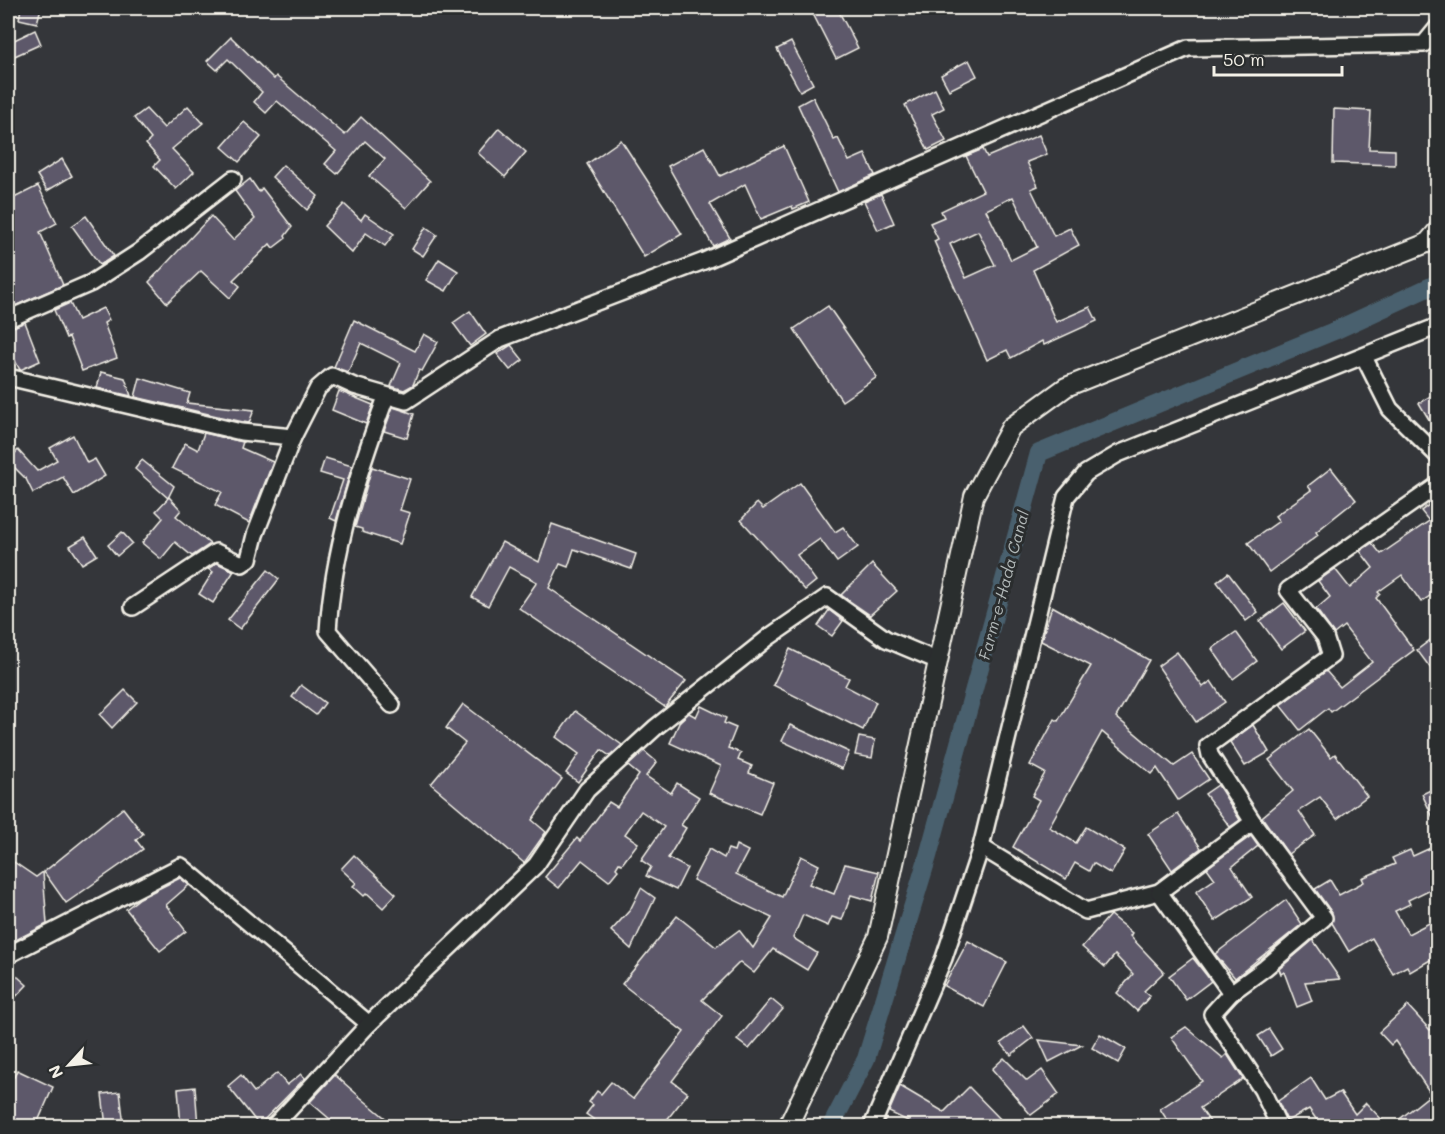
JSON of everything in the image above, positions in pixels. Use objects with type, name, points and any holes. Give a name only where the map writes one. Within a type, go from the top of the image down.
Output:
[{"type":"street","points":[[132,607],[216,552],[242,564],[249,559],[255,535],[293,437],[318,388],[332,376],[386,397],[406,401],[500,339],[704,261],[1188,48],[1424,44],[1437,27]]},
{"type":"street","points":[[8,319],[91,283],[139,252],[232,179]]},
{"type":"street","points":[[788,1126],[878,937],[936,660],[974,496],[1011,427],[1066,387],[1427,243],[1437,230]]},
{"type":"street","points":[[872,1126],[944,958],[981,847],[1066,497],[1086,472],[1118,454],[1437,326]]},
{"type":"street","points":[[1364,357],[1390,409],[1437,456]]},
{"type":"street","points":[[8,377],[241,432],[293,437]]},
{"type":"street","points":[[386,397],[354,487],[330,593],[328,631],[392,705]]},
{"type":"street","points":[[1279,1126],[1262,1090],[1212,1014],[1231,993],[1265,968],[1324,918],[1253,822],[1210,755],[1208,746],[1331,656],[1325,637],[1288,590],[1437,484]]},
{"type":"street","points":[[274,1126],[369,1024],[536,865],[587,790],[656,727],[769,637],[827,597],[886,639],[936,660]]},
{"type":"street","points":[[981,847],[1086,910],[1159,892],[1253,822]]},
{"type":"street","points":[[8,955],[181,866],[369,1024]]},
{"type":"street","points":[[1159,892],[1231,993]]},
{"type":"building","points":[[21,8],[41,8],[37,23],[19,19]]},
{"type":"building","points":[[810,8],[837,8],[858,48],[836,59]]},
{"type":"building","points":[[35,30],[41,44],[8,59],[8,43]]},
{"type":"building","points":[[231,37],[274,79],[276,76],[345,135],[361,117],[430,181],[406,208],[369,176],[385,159],[365,141],[337,174],[325,164],[336,151],[277,101],[266,113],[254,102],[262,92],[228,59],[217,70],[207,61]]},
{"type":"building","points":[[791,42],[813,84],[800,91],[777,49]]},
{"type":"building","points":[[969,60],[977,76],[949,90],[941,75]]},
{"type":"building","points":[[935,89],[944,108],[932,114],[946,141],[928,150],[905,105]]},
{"type":"building","points":[[813,97],[834,140],[838,138],[849,161],[865,154],[875,175],[838,192],[798,105]]},
{"type":"building","points":[[188,106],[203,123],[172,149],[194,172],[176,189],[154,166],[160,160],[146,144],[151,139],[134,118],[146,109],[164,128]]},
{"type":"building","points":[[1334,109],[1371,111],[1369,149],[1395,150],[1395,165],[1333,163]]},
{"type":"building","points":[[244,122],[261,137],[239,162],[222,147]]},
{"type":"building","points":[[499,128],[526,152],[505,177],[478,153]]},
{"type":"building","points":[[1039,135],[1047,154],[1027,162],[1038,186],[1031,189],[1054,236],[1070,228],[1079,245],[1033,270],[1056,322],[1090,307],[1097,321],[1044,345],[1042,341],[1011,358],[1007,350],[987,360],[934,241],[938,239],[930,223],[944,217],[941,211],[983,191],[966,156],[983,149],[987,157]],"holes":[[[1013,197],[1037,247],[1011,260],[986,210]],[[978,231],[995,265],[966,278],[950,244]]]},
{"type":"building","points":[[621,140],[682,234],[644,257],[587,164]]},
{"type":"building","points":[[784,146],[809,202],[793,209],[792,206],[761,219],[745,184],[710,204],[730,238],[713,246],[668,166],[704,147],[720,176]]},
{"type":"building","points":[[62,159],[72,176],[47,191],[37,175]]},
{"type":"building","points":[[283,165],[318,196],[307,210],[272,177]]},
{"type":"building","points":[[250,179],[259,192],[262,188],[292,227],[285,236],[286,238],[273,248],[270,244],[233,280],[240,286],[230,298],[201,271],[167,303],[149,282],[211,216],[233,240],[255,219],[235,191]]},
{"type":"building","points":[[38,186],[57,223],[40,232],[63,285],[8,309],[8,201]]},
{"type":"building","points":[[881,194],[894,223],[878,230],[864,201]]},
{"type":"building","points":[[344,204],[361,220],[365,214],[394,234],[385,246],[366,233],[352,253],[324,226]]},
{"type":"building","points":[[86,216],[114,256],[100,265],[72,226]]},
{"type":"building","points":[[426,227],[437,235],[423,256],[412,249]]},
{"type":"building","points":[[439,259],[458,271],[446,291],[426,280]]},
{"type":"building","points":[[70,303],[78,320],[103,308],[109,320],[104,323],[117,358],[82,371],[69,337],[66,338],[54,310]]},
{"type":"building","points":[[828,306],[877,377],[842,401],[794,329]]},
{"type":"building","points":[[470,311],[486,334],[470,346],[453,323]]},
{"type":"building","points":[[354,320],[415,351],[424,334],[438,342],[422,371],[419,370],[413,385],[404,390],[391,386],[401,363],[361,343],[348,372],[334,367]]},
{"type":"building","points":[[25,322],[40,361],[20,370],[11,353],[8,354],[8,329]]},
{"type":"building","points":[[511,345],[523,360],[510,370],[497,354]]},
{"type":"building","points":[[101,372],[125,378],[131,396],[97,388]]},
{"type":"building","points":[[140,378],[190,393],[187,403],[254,410],[249,423],[135,397]]},
{"type":"building","points":[[339,391],[373,405],[366,424],[332,410]]},
{"type":"building","points":[[1437,392],[1437,433],[1419,403]]},
{"type":"building","points":[[393,407],[414,414],[407,438],[384,431]]},
{"type":"building","points":[[204,433],[243,442],[241,448],[273,462],[249,523],[215,505],[222,492],[172,468],[185,443],[198,450]]},
{"type":"building","points":[[73,435],[87,463],[95,459],[105,476],[74,495],[63,477],[33,493],[26,479],[8,461],[18,450],[37,471],[57,460],[50,448]]},
{"type":"building","points":[[325,458],[352,466],[336,521],[330,518],[343,480],[320,473]]},
{"type":"building","points":[[142,460],[174,486],[168,498],[135,469]]},
{"type":"building","points":[[372,467],[410,479],[400,510],[410,513],[400,544],[362,532],[362,529],[355,527]]},
{"type":"building","points":[[1331,468],[1356,500],[1316,532],[1318,535],[1269,572],[1248,543],[1279,521],[1275,516],[1311,490],[1308,486]]},
{"type":"building","points":[[800,483],[835,532],[843,527],[858,547],[837,562],[820,539],[797,555],[816,581],[805,590],[741,520],[757,503],[763,509]]},
{"type":"building","points":[[169,497],[181,510],[176,516],[210,544],[192,556],[175,542],[161,559],[142,543],[163,518],[156,511]]},
{"type":"building","points":[[1437,499],[1437,591],[1421,602],[1402,575],[1378,592],[1380,594],[1376,598],[1414,650],[1331,712],[1328,708],[1300,730],[1280,705],[1326,671],[1340,687],[1372,662],[1344,626],[1334,634],[1316,609],[1330,597],[1318,581],[1335,569],[1350,588],[1373,568],[1360,551],[1372,543],[1381,554],[1429,521],[1421,511]]},
{"type":"building","points":[[552,524],[636,554],[631,569],[574,549],[568,567],[560,564],[549,588],[686,681],[665,707],[519,608],[537,582],[509,567],[488,606],[472,597],[502,542],[539,562]]},
{"type":"building","points":[[122,532],[132,543],[117,556],[108,545]]},
{"type":"building","points":[[85,537],[97,555],[82,564],[70,546]]},
{"type":"building","points":[[217,563],[234,571],[213,603],[199,594],[213,572],[208,569]]},
{"type":"building","points":[[872,564],[897,591],[870,615],[841,595]]},
{"type":"building","points":[[268,570],[279,579],[240,629],[228,620]]},
{"type":"building","points":[[1228,573],[1258,612],[1246,621],[1217,582]]},
{"type":"building","points":[[1284,603],[1305,631],[1281,649],[1260,621]]},
{"type":"building","points":[[1052,606],[1149,660],[1116,717],[1174,766],[1192,754],[1209,779],[1178,800],[1157,768],[1152,774],[1102,732],[1049,827],[1076,843],[1086,827],[1125,850],[1111,874],[1093,863],[1089,871],[1075,863],[1066,879],[1013,847],[1039,800],[1032,796],[1045,773],[1030,765],[1055,719],[1058,721],[1091,666],[1041,641]]},
{"type":"building","points":[[829,610],[843,621],[832,636],[818,626]]},
{"type":"building","points":[[1236,632],[1257,661],[1233,679],[1212,649]]},
{"type":"building","points":[[1437,635],[1437,677],[1417,650]]},
{"type":"building","points":[[790,649],[849,678],[845,686],[876,702],[863,730],[773,685]]},
{"type":"building","points":[[1177,652],[1203,687],[1211,681],[1225,702],[1196,722],[1158,666]]},
{"type":"building","points":[[301,685],[325,703],[316,715],[292,697]]},
{"type":"building","points":[[125,690],[137,702],[112,728],[100,715]]},
{"type":"building","points":[[463,704],[562,779],[532,820],[546,832],[524,863],[431,784],[465,743],[446,728]]},
{"type":"building","points":[[701,706],[726,718],[724,723],[736,728],[728,748],[741,753],[738,760],[752,766],[749,773],[773,783],[760,814],[709,793],[721,766],[670,743],[680,721],[689,713],[696,717]]},
{"type":"building","points":[[575,711],[622,745],[610,756],[601,750],[578,782],[566,773],[579,754],[556,737]]},
{"type":"building","points":[[790,725],[849,752],[842,769],[782,741]]},
{"type":"building","points":[[1253,725],[1269,752],[1245,766],[1230,742]]},
{"type":"building","points":[[1309,729],[1331,757],[1335,754],[1367,796],[1337,819],[1320,797],[1299,811],[1315,835],[1288,854],[1262,817],[1293,791],[1269,760]]},
{"type":"building","points":[[859,737],[875,740],[872,758],[855,755]]},
{"type":"building","points":[[644,751],[657,762],[646,776],[671,793],[677,783],[699,797],[681,825],[686,828],[668,858],[687,868],[676,890],[646,876],[651,867],[641,860],[664,827],[641,811],[625,834],[638,843],[622,864],[619,863],[616,868],[618,870],[609,881],[582,860],[559,888],[545,877],[577,838],[580,841],[609,802],[617,807],[639,775],[628,766]]},
{"type":"building","points":[[1218,785],[1240,820],[1230,827],[1205,794]]},
{"type":"building","points":[[1437,787],[1437,826],[1422,794]]},
{"type":"building","points":[[123,808],[143,834],[136,840],[143,849],[66,903],[44,872]]},
{"type":"building","points":[[1178,814],[1201,848],[1172,870],[1148,834]]},
{"type":"building","points":[[1251,836],[1258,846],[1232,867],[1252,897],[1215,921],[1196,892],[1215,879],[1207,868]]},
{"type":"building","points":[[736,845],[748,851],[736,874],[782,897],[801,856],[819,865],[809,884],[834,894],[845,864],[879,872],[872,901],[851,895],[842,920],[832,917],[828,926],[803,915],[793,938],[817,953],[807,970],[773,949],[754,973],[740,962],[702,1000],[722,1016],[672,1081],[688,1093],[662,1126],[603,1126],[586,1114],[593,1105],[589,1102],[597,1091],[601,1094],[611,1082],[633,1099],[684,1032],[622,984],[677,916],[716,947],[739,930],[753,948],[772,918],[693,880],[709,849],[724,858],[728,849],[734,851]]},
{"type":"building","points":[[1437,845],[1437,886],[1408,900],[1410,904],[1395,911],[1408,934],[1437,919],[1437,956],[1410,972],[1407,966],[1393,974],[1372,938],[1349,952],[1332,923],[1332,913],[1315,889],[1330,880],[1339,895],[1364,882],[1362,878],[1395,864],[1392,858],[1410,850],[1413,856]]},
{"type":"building","points":[[354,855],[396,894],[383,908],[367,893],[364,896],[353,886],[356,883],[341,869]]},
{"type":"building","points":[[8,858],[36,877],[43,872],[47,924],[8,944]]},
{"type":"building","points":[[180,878],[189,885],[166,905],[186,931],[160,951],[126,909],[140,898]]},
{"type":"building","points":[[641,888],[655,898],[631,949],[611,931],[630,910]]},
{"type":"building","points":[[1286,900],[1302,924],[1235,978],[1215,954]]},
{"type":"building","points":[[1110,915],[1132,933],[1130,936],[1164,972],[1144,991],[1150,996],[1137,1011],[1117,993],[1133,974],[1115,955],[1105,967],[1082,947]]},
{"type":"building","points":[[1313,940],[1340,979],[1305,982],[1312,1001],[1297,1007],[1284,972],[1281,974],[1279,969]]},
{"type":"building","points":[[968,941],[1007,962],[984,1007],[944,986]]},
{"type":"building","points":[[1193,958],[1211,981],[1186,1000],[1169,976]]},
{"type":"building","points":[[8,968],[27,985],[8,1005]]},
{"type":"building","points":[[771,999],[783,1009],[749,1049],[737,1040]]},
{"type":"building","points":[[1408,1006],[1430,1030],[1437,1025],[1437,1126],[1391,1126],[1431,1094],[1395,1041],[1391,1045],[1379,1032]]},
{"type":"building","points":[[1024,1026],[1033,1038],[1011,1055],[1001,1043]]},
{"type":"building","points":[[1186,1027],[1223,1058],[1227,1054],[1243,1079],[1200,1108],[1213,1126],[1171,1126],[1160,1109],[1202,1081],[1171,1037]]},
{"type":"building","points":[[1269,1029],[1282,1049],[1271,1056],[1258,1036]]},
{"type":"building","points":[[1100,1034],[1126,1049],[1118,1063],[1092,1048]]},
{"type":"building","points":[[1039,1040],[1082,1045],[1049,1062]]},
{"type":"building","points":[[1004,1058],[1027,1081],[1042,1070],[1059,1094],[1031,1115],[992,1069]]},
{"type":"building","points":[[17,1070],[53,1087],[36,1126],[8,1126],[8,1075],[14,1077]]},
{"type":"building","points":[[277,1073],[287,1085],[301,1074],[305,1078],[259,1125],[228,1086],[241,1075],[254,1092]]},
{"type":"building","points":[[335,1075],[395,1126],[338,1126],[310,1102]]},
{"type":"building","points":[[1311,1078],[1325,1100],[1340,1092],[1355,1114],[1366,1103],[1388,1126],[1321,1126],[1309,1109],[1287,1121],[1278,1101]]},
{"type":"building","points":[[900,1086],[944,1112],[969,1087],[1007,1126],[918,1126],[889,1112]]},
{"type":"building","points":[[195,1087],[198,1126],[181,1126],[178,1089]]},
{"type":"building","points":[[120,1092],[124,1126],[106,1126],[102,1094]]},
{"type":"waterway","name":"Farm-e-Hada Canal","points":[[831,1126],[866,1059],[928,856],[1039,453],[1334,331],[1438,283]]}]
